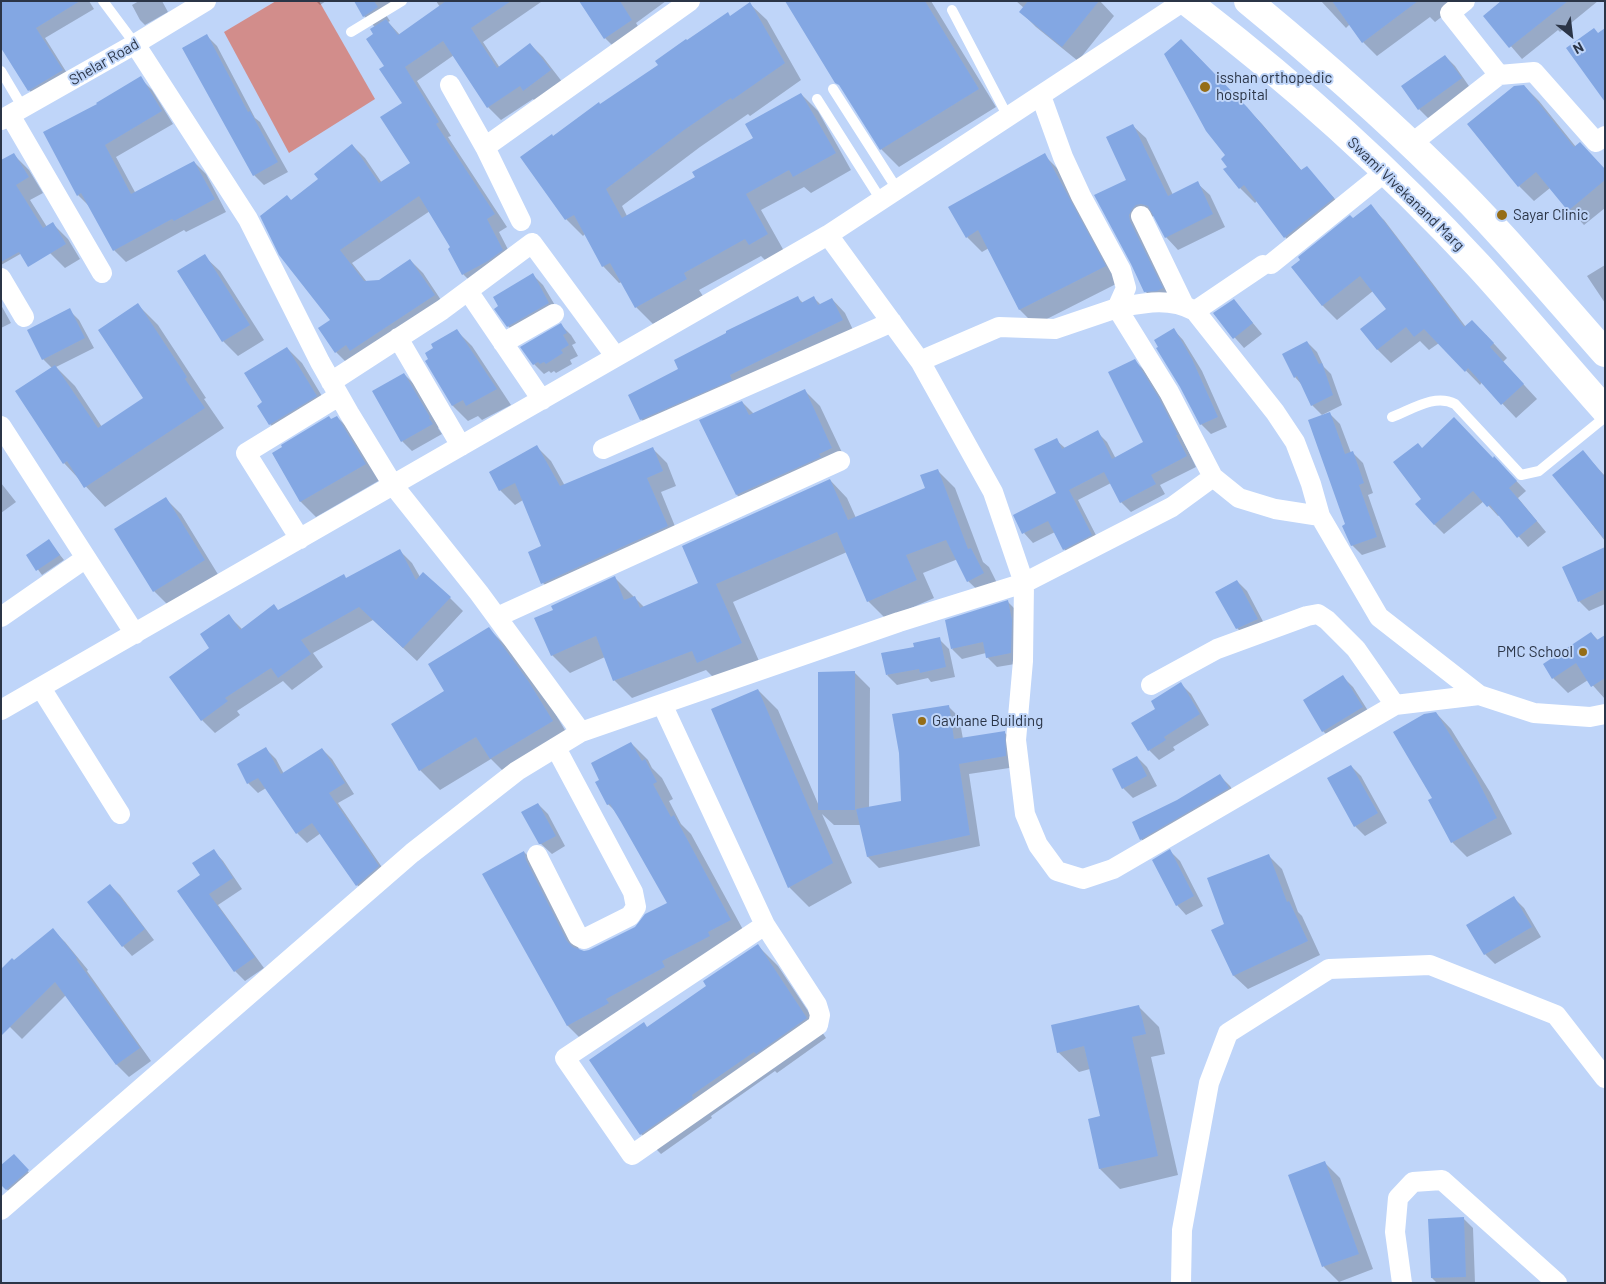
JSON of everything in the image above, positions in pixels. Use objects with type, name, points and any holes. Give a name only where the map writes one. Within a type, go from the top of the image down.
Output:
[{"type":"main road","name":"Swami Vivekanand Marg","points":[[1185,1],[1303,96],[1415,200],[1478,265],[1605,410]]},
{"type":"main road","points":[[1248,1],[1328,68],[1442,174],[1506,239],[1603,347]]},
{"type":"street","name":"Shelar Road","points":[[12,114],[206,1]]},
{"type":"street","points":[[485,147],[690,1]]},
{"type":"street","points":[[1,710],[828,235],[1185,1]]},
{"type":"street","points":[[1464,1],[1450,13],[1499,75]]},
{"type":"street","points":[[135,44],[248,219],[335,389],[394,485],[497,617],[581,732]]},
{"type":"street","points":[[1410,144],[1499,75],[1534,72],[1596,142],[1605,136]]},
{"type":"street","points":[[450,85],[485,147],[521,221]]},
{"type":"street","points":[[1040,96],[1063,157],[1081,196],[1121,270],[1126,288],[1117,308]]},
{"type":"street","points":[[12,114],[102,272]]},
{"type":"street","points":[[920,361],[999,327],[1055,330],[1117,308],[1152,301],[1190,308],[1267,264],[1385,172]]},
{"type":"street","points":[[1141,216],[1190,308],[1275,412],[1295,442],[1311,484],[1320,516],[1379,617],[1479,695],[1534,713],[1590,717],[1605,714]]},
{"type":"street","points":[[828,235],[920,361],[993,492],[1024,584],[1023,661],[1016,740],[1025,814],[1038,845],[1057,871],[1083,879],[1113,869],[1395,705],[1479,695]]},
{"type":"street","points":[[300,539],[246,453],[335,389],[398,338],[442,310],[532,244],[616,356]]},
{"type":"street","points":[[1,278],[24,317]]},
{"type":"street","points":[[468,291],[542,400]]},
{"type":"street","points":[[1117,308],[1168,392],[1213,476],[1239,498],[1275,509],[1320,516]]},
{"type":"street","points":[[503,343],[554,314]]},
{"type":"street","points":[[603,449],[892,322]]},
{"type":"street","points":[[398,338],[461,446]]},
{"type":"street","points":[[1,426],[135,634]]},
{"type":"street","points":[[497,617],[840,461]]},
{"type":"street","points":[[1,1210],[412,853],[517,771],[581,732],[899,622],[1024,584],[1172,507],[1213,476]]},
{"type":"street","points":[[1,618],[86,558]]},
{"type":"street","points":[[1151,685],[1218,649],[1307,616],[1318,614],[1327,620],[1356,649],[1395,705]]},
{"type":"street","points":[[41,688],[120,814]]},
{"type":"street","points":[[662,704],[765,924],[817,1005],[820,1015],[818,1025],[632,1155],[565,1058],[765,924]]},
{"type":"street","points":[[538,855],[578,936],[584,939],[630,916],[636,907],[634,892],[556,748]]},
{"type":"street","points":[[1181,1283],[1182,1230],[1209,1083],[1228,1033],[1329,969],[1430,965],[1439,968],[1556,1015],[1605,1078]]},
{"type":"street","points":[[1402,1283],[1395,1232],[1398,1198],[1413,1182],[1442,1180],[1557,1283]]},
{"type":"lane","points":[[103,1],[135,44]]},
{"type":"lane","points":[[351,32],[402,1]]},
{"type":"lane","points":[[952,10],[1008,117]]},
{"type":"lane","points":[[1,71],[12,114]]},
{"type":"lane","points":[[833,89],[889,195]]},
{"type":"lane","points":[[817,99],[889,195]]},
{"type":"lane","points":[[1392,417],[1436,399],[1448,400],[1455,404],[1521,475],[1539,471],[1605,418]]},
{"type":"shaded area","points":[[276,1],[319,1],[375,99],[289,153],[224,32]]},
{"type":"building","points":[[1,1],[80,1],[36,28],[63,70],[28,91],[1,48]]},
{"type":"building","points":[[354,1],[374,1],[378,7],[363,17]]},
{"type":"building","points":[[446,1],[511,1],[471,28],[497,68],[530,43],[551,70],[523,91],[520,86],[487,108],[443,41],[405,67],[439,122],[436,124],[495,214],[487,219],[503,250],[488,261],[462,275],[448,249],[450,247],[419,196],[340,250],[364,281],[379,280],[410,259],[435,295],[350,351],[346,345],[335,353],[318,328],[330,320],[279,255],[260,216],[287,195],[291,200],[318,179],[314,174],[352,144],[379,183],[410,163],[380,117],[402,103],[379,69],[384,66],[366,39],[373,34],[370,29],[386,19],[398,35]]},
{"type":"building","points":[[579,1],[620,1],[632,20],[604,39]]},
{"type":"building","points":[[785,1],[925,1],[979,89],[880,150],[839,85],[835,83]]},
{"type":"building","points":[[1028,1],[1099,1],[1062,47],[1019,12]]},
{"type":"building","points":[[1332,1],[1418,1],[1362,43]]},
{"type":"building","points":[[1501,1],[1568,1],[1509,48],[1483,16]]},
{"type":"building","points":[[750,2],[785,63],[732,100],[731,98],[684,130],[606,189],[622,218],[695,177],[692,172],[753,138],[745,124],[801,93],[836,153],[793,177],[789,170],[746,194],[768,234],[749,245],[745,239],[684,273],[687,279],[635,308],[610,263],[602,267],[574,215],[565,220],[520,157],[552,134],[553,136],[599,102],[600,104],[658,65],[655,61],[686,39],[728,12],[730,16]]},
{"type":"building","points":[[1594,28],[1598,33],[1605,28],[1605,102],[1566,48]]},
{"type":"building","points":[[207,34],[248,112],[250,111],[278,162],[253,176],[182,48]]},
{"type":"building","points":[[1181,39],[1247,107],[1301,170],[1307,166],[1334,198],[1284,238],[1244,185],[1239,189],[1223,169],[1227,167],[1221,159],[1225,155],[1206,131],[1164,54]]},
{"type":"building","points":[[1445,55],[1462,78],[1418,110],[1401,86]]},
{"type":"building","points":[[141,76],[162,111],[105,145],[131,194],[194,161],[215,199],[174,221],[172,219],[113,251],[81,193],[77,196],[43,132],[97,104]]},
{"type":"building","points":[[1524,85],[1574,147],[1580,142],[1605,169],[1605,180],[1568,211],[1536,172],[1518,187],[1467,124],[1514,86]]},
{"type":"building","points":[[1133,124],[1168,196],[1198,181],[1213,214],[1165,238],[1148,206],[1141,204],[1136,205],[1132,209],[1129,215],[1130,221],[1163,288],[1157,291],[1144,292],[1094,195],[1126,180],[1106,137]]},
{"type":"building","points":[[14,153],[29,177],[16,185],[43,228],[53,222],[66,244],[28,267],[19,252],[1,262],[1,160]]},
{"type":"building","points":[[1045,153],[1106,266],[1019,310],[978,230],[966,238],[948,207]]},
{"type":"building","points":[[1371,204],[1464,327],[1472,320],[1494,343],[1490,347],[1524,384],[1501,405],[1468,368],[1465,372],[1424,329],[1414,337],[1406,327],[1377,350],[1360,329],[1386,309],[1360,276],[1322,306],[1291,267],[1300,260],[1298,257],[1350,215],[1353,218]]},
{"type":"building","points":[[205,254],[250,325],[222,342],[177,271]]},
{"type":"building","points":[[533,273],[549,303],[507,327],[494,309],[498,306],[493,297]]},
{"type":"building","points":[[798,296],[801,303],[814,296],[818,305],[832,298],[843,320],[730,375],[732,380],[640,420],[628,395],[678,369],[674,360],[726,333],[726,331]]},
{"type":"building","points":[[1234,299],[1253,323],[1233,339],[1213,313]]},
{"type":"building","points":[[138,303],[187,377],[185,379],[205,408],[84,488],[67,461],[63,464],[15,391],[55,365],[98,428],[143,398],[98,330]]},
{"type":"building","points":[[70,308],[85,338],[42,360],[27,330]]},
{"type":"building","points":[[561,323],[567,333],[563,335],[569,345],[561,350],[563,353],[546,364],[538,362],[533,365],[520,347]]},
{"type":"building","points":[[1174,328],[1192,359],[1218,417],[1200,425],[1156,348],[1158,347],[1154,340]]},
{"type":"building","points":[[457,329],[497,389],[466,406],[463,400],[452,406],[425,361],[428,359],[425,353],[433,348],[431,344]]},
{"type":"building","points":[[1307,341],[1319,364],[1322,363],[1333,395],[1311,406],[1297,376],[1294,378],[1282,354]]},
{"type":"building","points":[[287,347],[317,396],[269,425],[257,406],[262,402],[244,373]]},
{"type":"building","points":[[1135,359],[1159,398],[1187,456],[1151,475],[1156,484],[1120,503],[1104,472],[1069,490],[1092,535],[1063,550],[1048,521],[1022,534],[1013,515],[1056,493],[1034,449],[1057,438],[1062,449],[1098,430],[1112,459],[1143,442],[1108,372]]},
{"type":"building","points":[[404,373],[433,424],[401,442],[372,391]]},
{"type":"building","points":[[805,389],[832,448],[819,454],[821,457],[736,495],[699,420],[742,401],[749,415]]},
{"type":"building","points":[[1330,412],[1345,454],[1353,451],[1364,483],[1359,485],[1377,537],[1351,546],[1342,526],[1345,524],[1308,420]]},
{"type":"building","points":[[329,416],[331,419],[337,416],[366,464],[300,502],[272,453],[282,447],[281,445]]},
{"type":"building","points":[[1454,417],[1517,481],[1509,488],[1537,521],[1517,538],[1490,505],[1487,507],[1473,491],[1434,525],[1415,504],[1421,499],[1393,462],[1418,443],[1422,448]]},
{"type":"building","points":[[537,445],[560,486],[653,447],[663,471],[647,478],[668,526],[541,584],[528,552],[541,546],[515,483],[499,491],[489,472]]},
{"type":"building","points":[[1583,450],[1605,477],[1605,540],[1552,475]]},
{"type":"building","points":[[938,469],[968,549],[971,548],[984,573],[967,582],[946,540],[906,555],[917,580],[867,602],[837,532],[716,584],[742,643],[697,663],[692,651],[613,681],[596,636],[551,656],[534,618],[553,610],[551,606],[615,576],[624,600],[635,596],[640,608],[698,583],[682,546],[830,479],[848,520],[925,488],[920,475]]},
{"type":"building","points":[[166,497],[205,560],[153,592],[114,529]]},
{"type":"building","points":[[49,539],[60,555],[36,571],[26,555]]},
{"type":"building","points":[[1605,547],[1605,589],[1578,602],[1562,567]]},
{"type":"building","points":[[400,549],[416,580],[423,572],[451,597],[403,648],[359,607],[301,640],[311,654],[278,678],[271,668],[225,698],[228,701],[201,721],[169,677],[209,648],[200,634],[229,614],[240,630],[274,604],[278,610],[344,574],[346,578]]},
{"type":"building","points":[[1237,580],[1258,619],[1236,629],[1215,592]]},
{"type":"building","points":[[1008,600],[1012,620],[1011,653],[986,658],[983,642],[951,649],[945,620]]},
{"type":"building","points":[[489,627],[529,682],[553,721],[490,759],[476,737],[419,771],[391,724],[444,691],[428,664]]},
{"type":"building","name":"PMC School","points":[[1591,632],[1597,640],[1605,635],[1605,678],[1591,687],[1576,663],[1552,679],[1543,664]]},
{"type":"building","points":[[940,637],[946,667],[920,673],[919,669],[886,675],[881,653],[914,647],[913,643]]},
{"type":"building","points":[[855,671],[855,810],[818,810],[818,672]]},
{"type":"building","points":[[1343,675],[1363,707],[1322,732],[1303,700]]},
{"type":"building","points":[[1181,682],[1200,714],[1164,737],[1166,740],[1148,751],[1131,723],[1155,709],[1151,701]]},
{"type":"building","points":[[758,689],[833,863],[788,888],[711,709]]},
{"type":"building","points":[[949,705],[954,739],[1005,731],[1006,756],[959,764],[970,835],[867,857],[856,809],[901,801],[899,753],[892,714]]},
{"type":"building","points":[[1436,712],[1475,775],[1497,818],[1451,843],[1428,800],[1432,798],[1393,732],[1424,714]]},
{"type":"building","points":[[631,742],[642,761],[645,759],[657,782],[653,784],[671,817],[674,815],[731,920],[708,932],[710,936],[662,961],[665,967],[606,999],[609,1003],[567,1026],[482,874],[524,851],[526,860],[567,941],[573,947],[584,951],[635,927],[645,914],[667,903],[621,822],[610,804],[607,805],[595,782],[599,780],[591,763]]},
{"type":"building","points":[[266,747],[281,774],[322,748],[345,783],[329,793],[379,866],[356,886],[312,823],[296,834],[258,778],[247,784],[237,764]]},
{"type":"building","points":[[1137,756],[1147,776],[1122,789],[1112,769]]},
{"type":"building","points":[[1351,765],[1378,813],[1354,827],[1327,778]]},
{"type":"building","points":[[1220,774],[1229,788],[1140,840],[1132,822],[1177,800]]},
{"type":"building","points":[[538,803],[556,836],[541,844],[539,844],[521,812]]},
{"type":"building","points":[[214,849],[233,878],[209,894],[255,957],[234,972],[177,891],[200,875],[192,863]]},
{"type":"building","points":[[1170,849],[1194,896],[1176,906],[1152,860]]},
{"type":"building","points":[[1269,854],[1287,902],[1289,901],[1308,941],[1233,976],[1211,930],[1224,924],[1207,878]]},
{"type":"building","points":[[110,884],[145,929],[122,947],[87,902]]},
{"type":"building","points":[[1514,896],[1532,927],[1484,955],[1466,925]]},
{"type":"building","points":[[53,928],[77,958],[140,1048],[116,1065],[55,982],[1,1036],[1,969],[12,958],[14,960]]},
{"type":"building","points":[[758,944],[807,1018],[756,1054],[754,1052],[692,1095],[693,1098],[640,1135],[589,1060],[644,1022],[647,1027],[706,986],[703,981]]},
{"type":"building","points":[[1139,1005],[1146,1034],[1132,1037],[1158,1156],[1099,1169],[1088,1119],[1100,1116],[1084,1046],[1057,1053],[1051,1025]]},
{"type":"building","points":[[14,1154],[29,1170],[6,1190],[1,1185],[1,1165]]},
{"type":"building","points":[[1325,1161],[1359,1254],[1322,1267],[1288,1175]]},
{"type":"building","points":[[1464,1217],[1466,1277],[1431,1278],[1428,1219]]},
{"type":"place","name":"isshan orthopedic hospital","points":[[1205,87]]},
{"type":"place","name":"Sayar Clinic","points":[[1502,215]]},
{"type":"place","name":"PMC School","points":[[1583,652]]},
{"type":"place","name":"Gavhane Building","points":[[922,721]]}]
